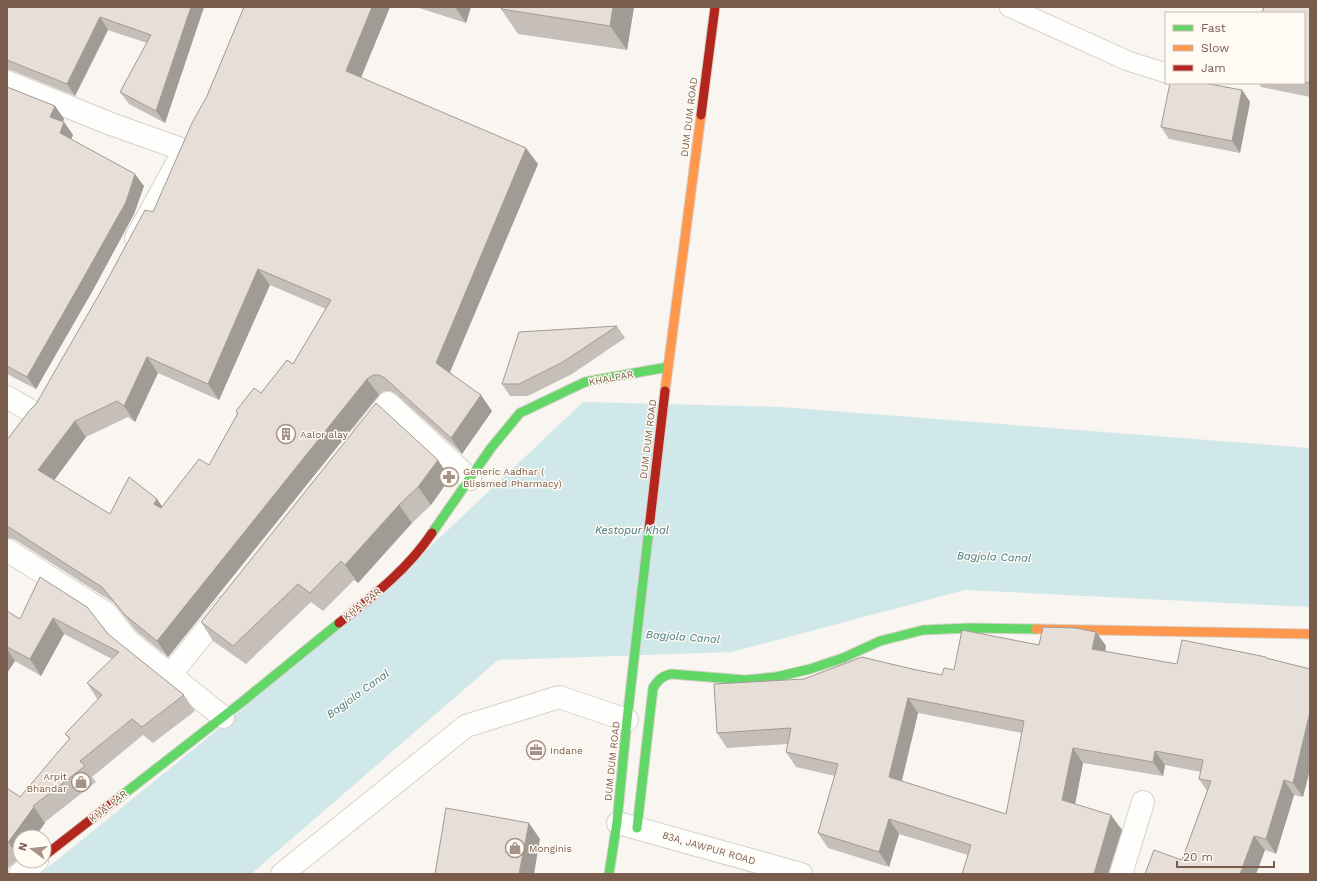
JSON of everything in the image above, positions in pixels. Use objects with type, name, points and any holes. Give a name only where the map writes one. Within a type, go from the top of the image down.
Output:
[{"type":"street","name":"DUM DUM ROAD","points":[[609,874],[617,822],[627,720],[668,367],[715,7]]},
{"type":"street","points":[[7,82],[111,124],[189,140],[127,254]]},
{"type":"street","name":"KHALPAR","points":[[52,850],[224,717],[384,587],[422,548],[491,448],[520,413],[585,382],[668,367]]},
{"type":"street","points":[[21,431],[30,418],[36,414],[47,394]]},
{"type":"street","points":[[7,397],[36,414]]},
{"type":"street","points":[[353,446],[388,403],[470,479]]},
{"type":"street","points":[[7,550],[107,614],[127,640],[224,717]]},
{"type":"street","points":[[170,675],[235,594]]},
{"type":"street","points":[[637,828],[653,688],[662,676],[671,674],[745,680],[776,677],[810,669],[843,658],[880,641],[923,630],[970,628],[1310,634]]},
{"type":"street","points":[[282,874],[466,726],[559,697],[627,720]]},
{"type":"street","points":[[1121,874],[1143,802]]},
{"type":"street","name":"83A, JAWPUR ROAD","points":[[617,822],[801,874]]},
{"type":"lane","points":[[1009,7],[1128,61],[1165,73]]},
{"type":"water","name":"Kestopur Khal","points":[[583,402],[781,407],[1310,448],[1310,607],[965,590],[732,652],[498,660],[251,874],[40,874],[46,869],[52,869],[52,864],[227,722],[395,580]]},
{"type":"building","points":[[7,7],[191,7],[156,111],[120,92],[151,35],[100,17],[67,84],[7,60]]},
{"type":"building","points":[[244,7],[372,7],[346,71],[526,148],[436,363],[481,395],[451,438],[385,378],[379,375],[373,375],[367,379],[157,641],[125,615],[102,587],[7,526],[7,440],[36,404],[104,286],[145,210],[153,212],[192,123],[207,96]],"holes":[[[258,269],[331,300],[293,364],[287,360],[261,393],[254,388],[236,411],[238,413],[209,465],[199,459],[161,508],[154,504],[157,499],[129,477],[110,514],[38,470],[75,421],[117,401],[124,406],[147,357],[208,384]]]},
{"type":"building","points":[[502,7],[613,7],[610,26],[501,9]]},
{"type":"building","points":[[1264,7],[1310,7],[1309,83],[1305,82],[1305,12],[1262,12]]},
{"type":"building","points":[[1170,84],[1209,84],[1242,90],[1232,141],[1161,127]]},
{"type":"building","points":[[7,87],[55,106],[50,117],[64,122],[60,133],[135,174],[126,202],[27,377],[7,366]]},
{"type":"building","points":[[617,326],[563,362],[519,384],[502,384],[519,332]]},
{"type":"building","points":[[376,403],[438,460],[418,487],[399,505],[345,565],[341,561],[310,593],[298,584],[233,646],[201,622]]},
{"type":"building","points":[[40,577],[87,607],[108,634],[184,695],[142,727],[132,719],[80,761],[85,766],[33,806],[34,807],[18,829],[12,829],[12,837],[7,844],[7,788],[20,797],[70,738],[65,734],[102,695],[87,683],[119,652],[53,618],[30,659],[7,647],[7,611],[20,619]]},
{"type":"building","points":[[1043,627],[1076,628],[1096,632],[1092,649],[1177,664],[1182,640],[1266,657],[1310,669],[1310,712],[1293,783],[1284,780],[1266,839],[1254,836],[1240,874],[1145,874],[1154,850],[1182,860],[1211,781],[1199,779],[1203,760],[1155,751],[1153,762],[1073,748],[1062,800],[1111,815],[1094,874],[962,874],[971,845],[889,819],[879,852],[818,833],[838,764],[786,752],[791,728],[717,733],[714,684],[804,679],[862,657],[942,675],[944,668],[954,670],[962,630],[1039,645]],"holes":[[[908,698],[1024,721],[1006,814],[889,777]]]},
{"type":"building","points":[[446,808],[529,823],[519,874],[435,874]]},
{"type":"traffic: fast","points":[[432,533],[491,448],[520,413],[585,382],[668,367]]},
{"type":"traffic: fast","points":[[609,874],[617,822],[649,529]]},
{"type":"traffic: fast","points":[[116,800],[242,702],[339,623]]},
{"type":"traffic: fast","points":[[637,828],[653,688],[665,676],[671,674],[745,680],[776,677],[810,669],[843,658],[880,641],[923,630],[970,628],[1036,629]]},
{"type":"traffic: slow","points":[[665,391],[701,115]]},
{"type":"traffic: slow","points":[[1036,629],[1310,634]]},
{"type":"traffic: jam","points":[[701,115],[715,7]]},
{"type":"traffic: jam","points":[[649,529],[665,391]]},
{"type":"traffic: jam","points":[[339,623],[401,570],[423,546],[432,533]]},
{"type":"traffic: jam","points":[[52,850],[116,800]]},
{"type":"place","name":"Aalor alay","points":[[286,434]]},
{"type":"place","name":"Generic Aadhar ( Blissmed Pharmacy)","points":[[449,477]]},
{"type":"place","name":"Indane","points":[[536,750]]},
{"type":"place","name":"Arpit Bhandar","points":[[81,782]]},
{"type":"place","name":"Monginis","points":[[515,848]]},
{"type":"water label","name":"Bagjola Canal","points":[[994,557]]},
{"type":"water label","name":"Bagjola Canal","points":[[683,637]]},
{"type":"water label","name":"Bagjola Canal","points":[[358,694]]}]
